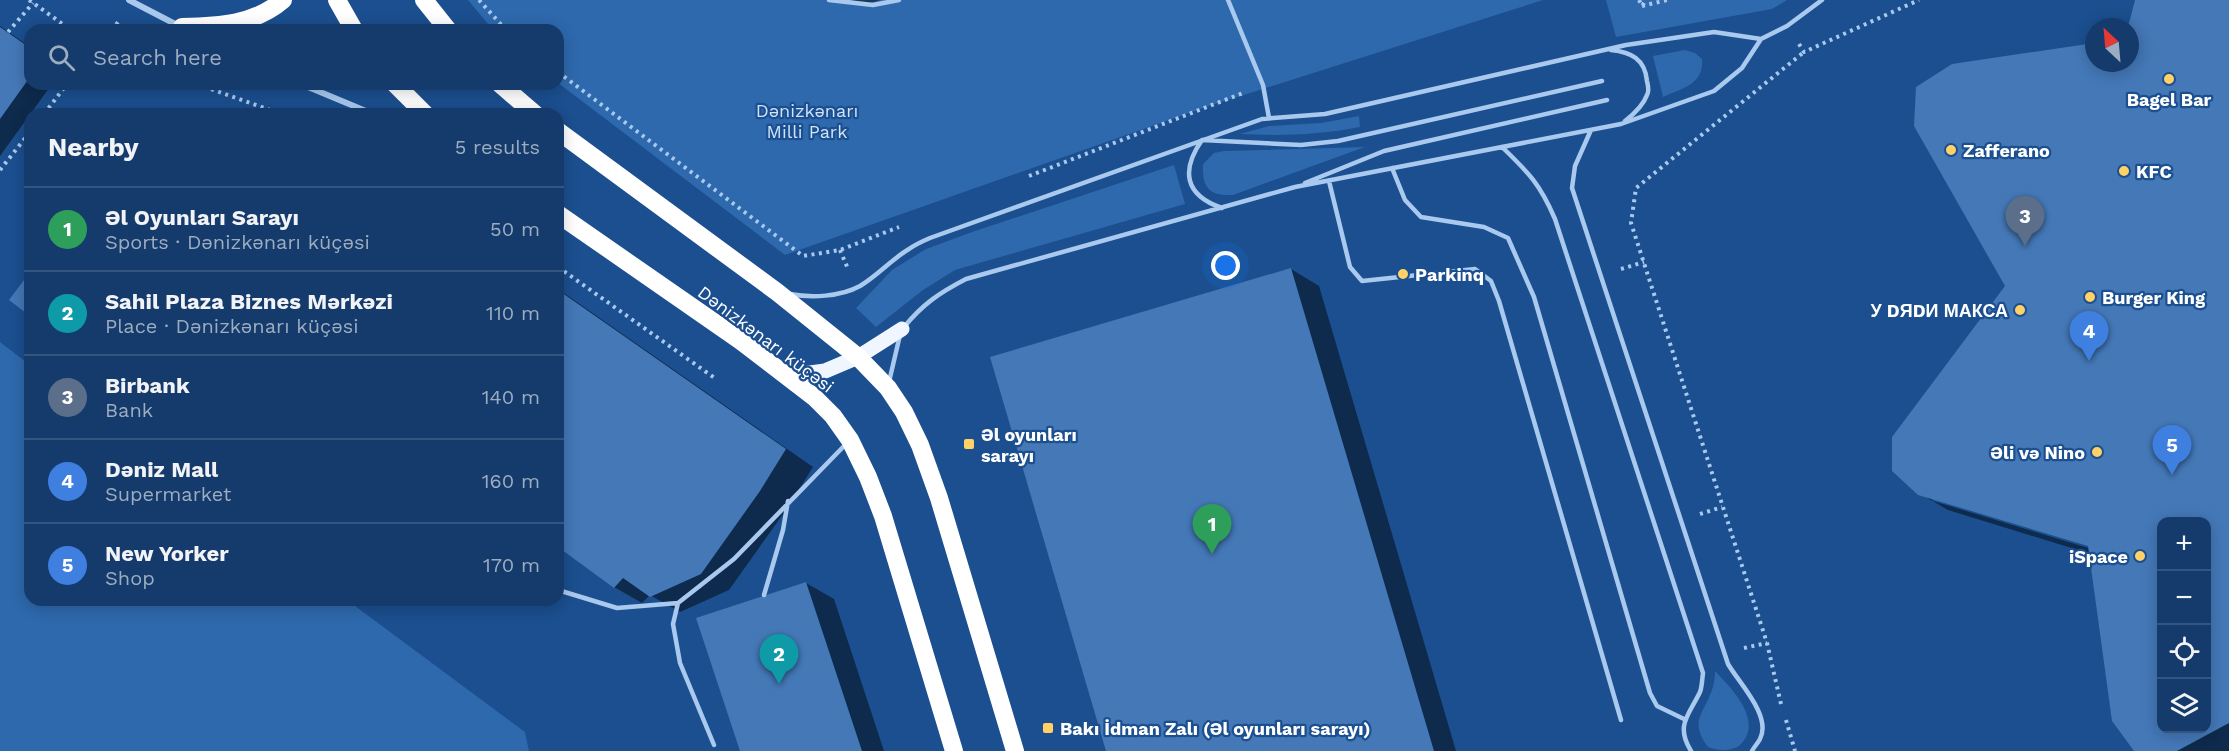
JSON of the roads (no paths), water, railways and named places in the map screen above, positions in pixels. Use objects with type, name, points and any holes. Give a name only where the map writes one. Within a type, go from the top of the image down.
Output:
[{"type":"highway","points":[[235,24],[258,15],[283,0]]},
{"type":"highway","points":[[337,0],[351,24]]},
{"type":"highway","points":[[424,0],[443,24]]},
{"type":"highway","points":[[401,90],[419,108]]},
{"type":"highway","points":[[507,90],[528,108]]},
{"type":"highway","points":[[564,135],[777,292],[858,357],[888,388],[904,412],[920,445],[939,498],[1016,751]]},
{"type":"highway","name":"Dənizkənarı küçəsi","points":[[564,218],[741,341],[814,397],[833,416],[850,440],[883,516],[954,751]]},
{"type":"main road","points":[[787,376],[825,371],[858,357],[902,329]]},
{"type":"street","points":[[132,2],[174,24]]},
{"type":"street","points":[[315,90],[359,108]]},
{"type":"lane","points":[[829,0],[873,5],[899,0]]},
{"type":"lane","points":[[1228,0],[1263,86],[1269,118]]},
{"type":"lane","points":[[1294,187],[1621,124],[1714,91],[1742,68],[1761,39],[1787,26],[1822,0]]},
{"type":"lane","points":[[777,292],[801,296],[822,295],[859,286],[909,249],[930,238],[1262,118],[1325,114],[1605,50],[1714,32],[1761,39]]},
{"type":"lane","points":[[1605,50],[1626,52],[1643,64],[1647,78],[1648,94],[1637,111],[1621,124]]},
{"type":"lane","points":[[1202,140],[1300,144],[1338,141],[1602,81]]},
{"type":"lane","points":[[888,388],[902,329],[937,294],[966,279],[1294,187],[1384,151],[1607,100]]},
{"type":"lane","points":[[1591,130],[1575,166],[1572,188],[1728,664],[1758,708],[1762,722],[1761,738],[1752,751]]},
{"type":"lane","points":[[1202,140],[1192,155],[1188,168],[1191,183],[1207,203],[1222,208]]},
{"type":"lane","points":[[1502,147],[1531,175],[1544,193],[1555,219],[1703,673],[1701,690],[1684,719],[1685,742],[1691,751]]},
{"type":"lane","points":[[1392,168],[1405,200],[1421,217],[1484,227],[1508,238],[1534,297],[1650,693],[1657,706],[1684,719]]},
{"type":"lane","points":[[1329,181],[1350,267],[1362,281],[1475,269],[1491,281],[1620,720]]},
{"type":"lane","points":[[564,592],[617,608],[678,603],[734,559],[788,501],[850,440]]},
{"type":"lane","points":[[764,595],[783,530],[788,501]]},
{"type":"lane","points":[[678,603],[673,624],[680,663],[714,745]]},
{"type":"place","name":"Bagel Bar","points":[[2169,79]]},
{"type":"place","name":"Zafferano","points":[[1951,150]]},
{"type":"place","name":"KFC","points":[[2124,171]]},
{"type":"place","name":"Birbank","points":[[2025,246]]},
{"type":"place","name":"Parkinq","points":[[1403,274]]},
{"type":"place","name":"Burger King","points":[[2090,297]]},
{"type":"place","name":"У DЯDИ МАКСА","points":[[2020,310]]},
{"type":"place","name":"Dəniz Mall","points":[[2089,361]]},
{"type":"place","name":"Əl oyunları sarayı","points":[[969,444]]},
{"type":"place","name":"Əli və Nino","points":[[2097,452]]},
{"type":"place","name":"New Yorker","points":[[2172,475]]},
{"type":"place","name":"Əl Oyunları Sarayı","points":[[1212,554]]},
{"type":"place","name":"iSpace","points":[[2140,556]]},
{"type":"place","name":"Sahil Plaza Biznes Mərkəzi","points":[[779,684]]},
{"type":"place","name":"Bakı İdman Zalı (Əl oyunları sarayı)","points":[[1048,728]]},
{"type":"park label","name":"Dənizkənarı Milli Park","points":[[807,120]]}]
